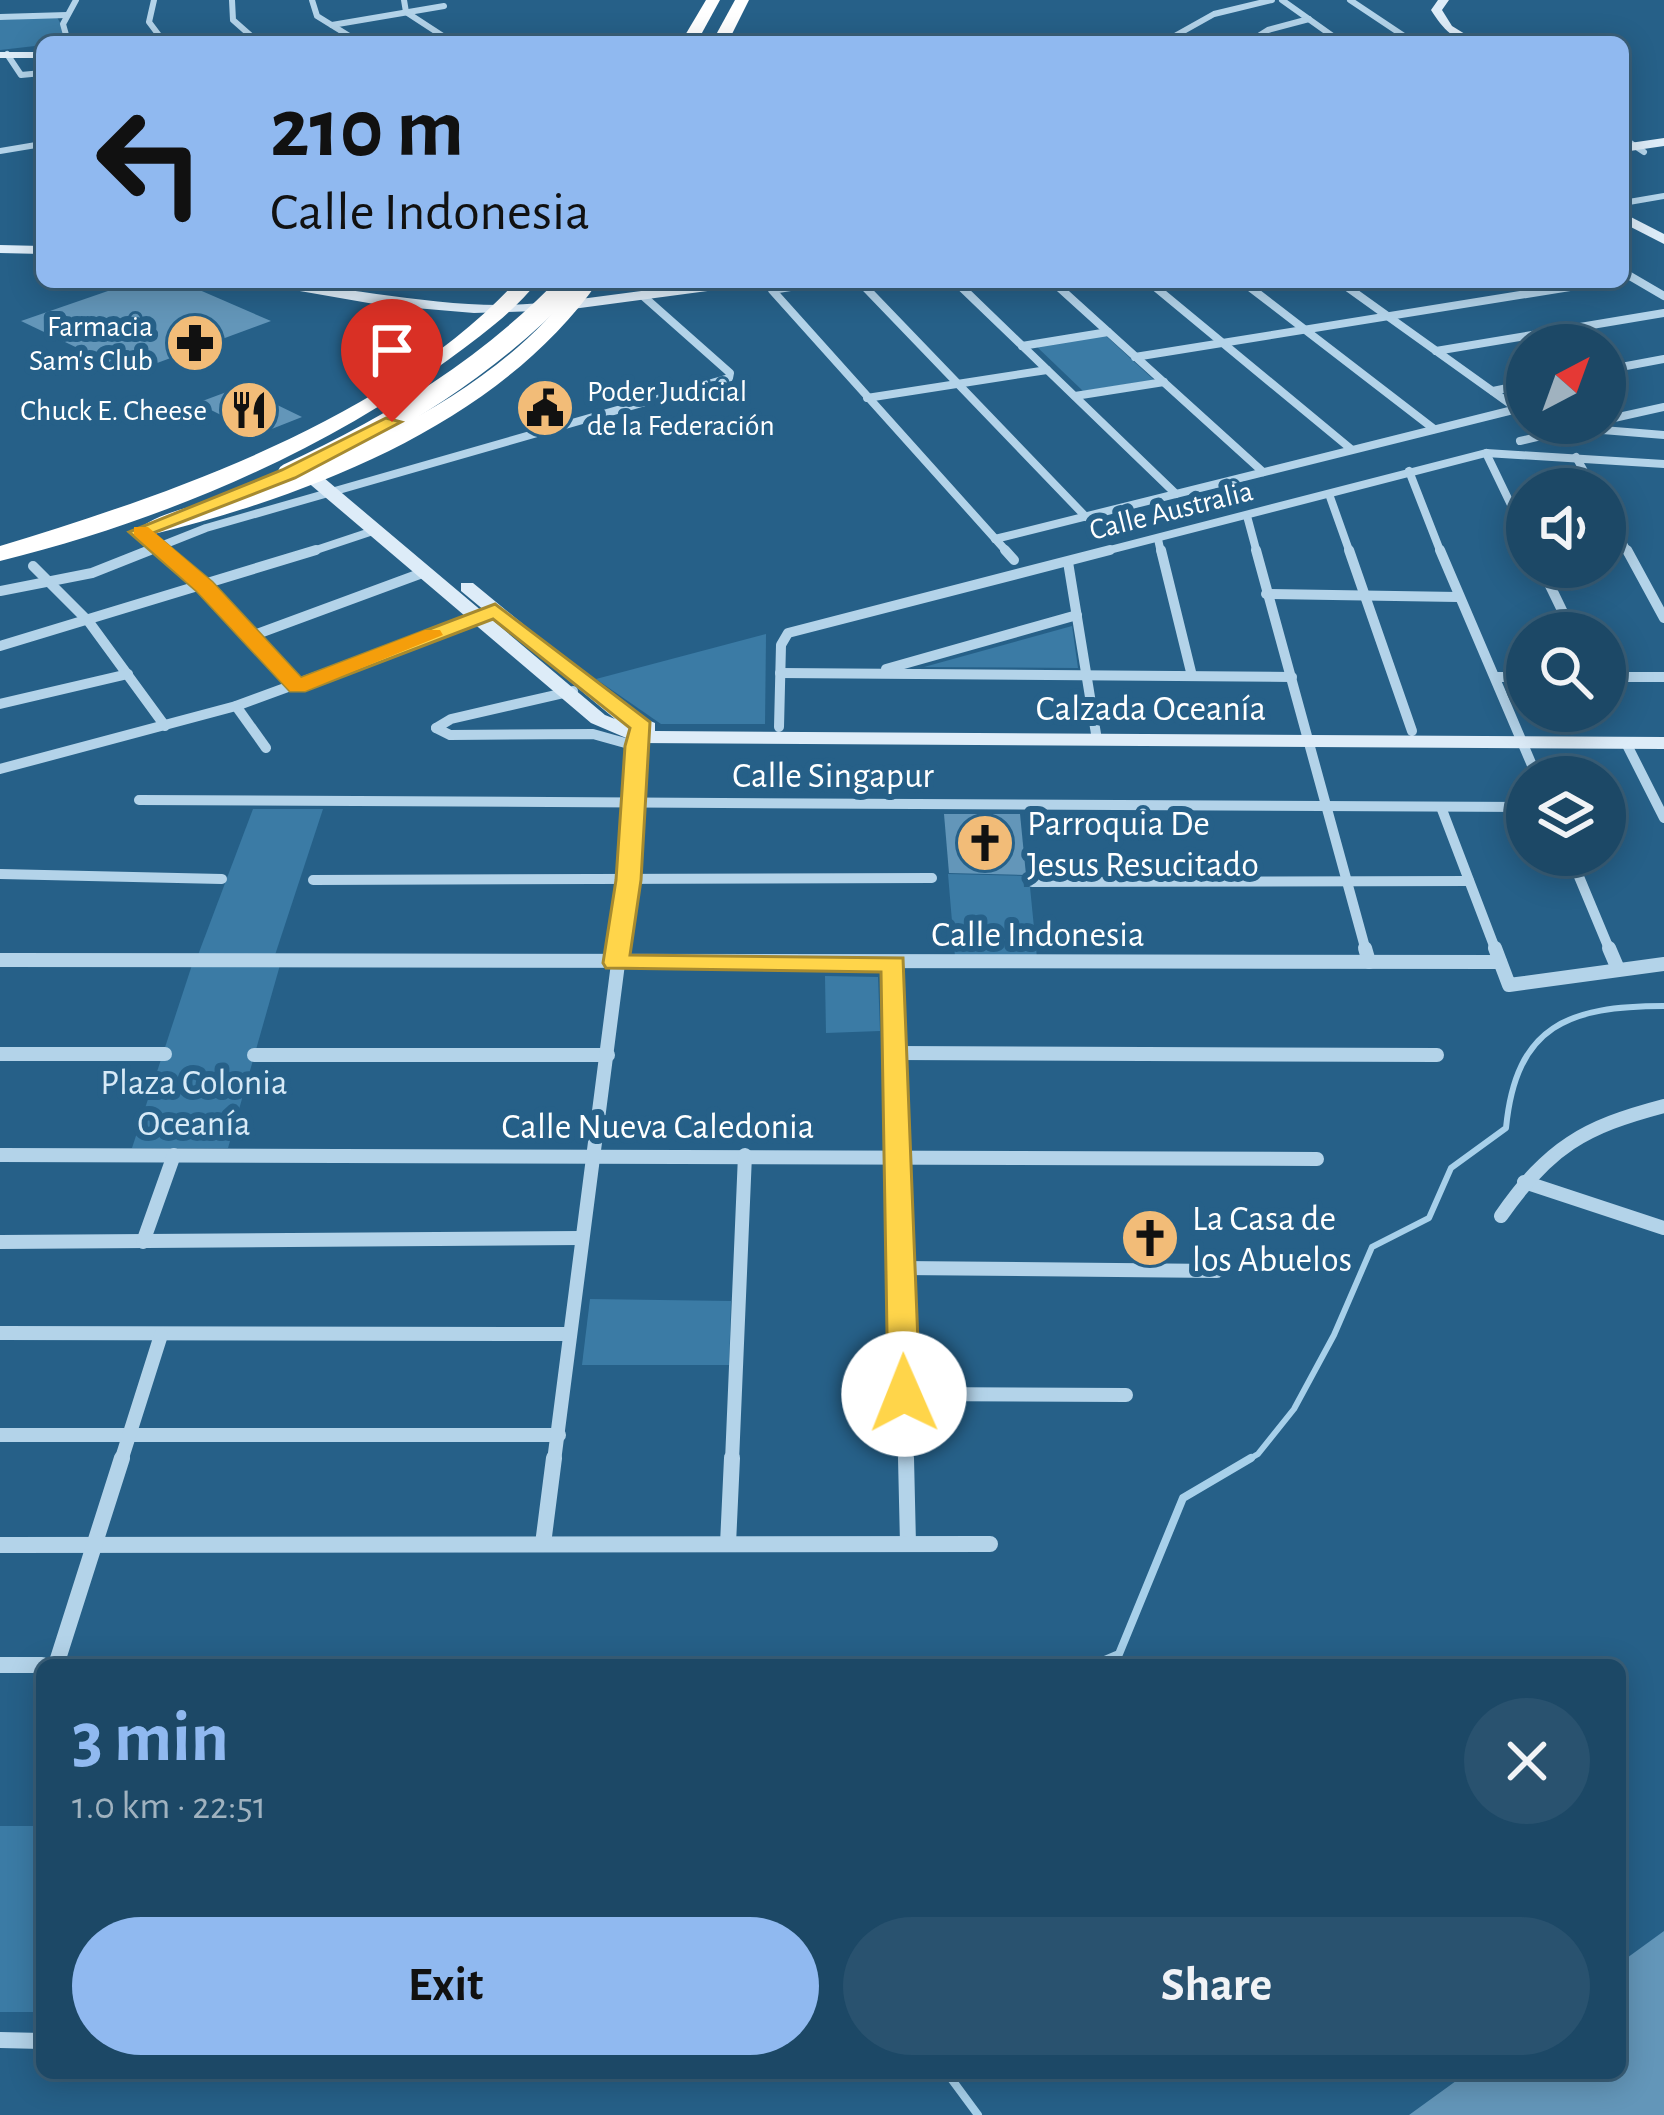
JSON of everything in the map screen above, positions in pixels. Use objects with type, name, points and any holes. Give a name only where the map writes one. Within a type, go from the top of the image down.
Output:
[{"type":"highway","points":[[691,36],[700,0]]},
{"type":"highway","points":[[695,36],[728,6]]},
{"type":"highway","points":[[721,36],[728,6]]},
{"type":"highway","points":[[0,559],[260,461],[386,394],[524,288]]},
{"type":"highway","points":[[300,471],[332,441],[410,395],[488,340],[545,288]]},
{"type":"highway","points":[[0,575],[39,572],[300,471],[453,402],[540,339],[578,290]]},
{"type":"highway","points":[[300,471],[375,432],[475,368],[578,290]]},
{"type":"highway","points":[[499,311],[540,339]]},
{"type":"highway","points":[[0,559],[143,532]]},
{"type":"street","points":[[66,36],[63,24],[76,0]]},
{"type":"street","points":[[154,0],[149,22],[160,36]]},
{"type":"street","points":[[232,0],[233,20],[251,36]]},
{"type":"street","points":[[312,0],[312,12],[349,36]]},
{"type":"street","points":[[404,0],[406,12],[443,36]]},
{"type":"street","points":[[1175,36],[1214,14],[1272,0]]},
{"type":"street","points":[[1282,0],[1333,36]]},
{"type":"street","points":[[1350,0],[1404,36]]},
{"type":"street","points":[[1429,0],[1423,8],[1426,19],[1450,36]]},
{"type":"street","points":[[1444,0],[1436,10],[1439,18],[1464,36]]},
{"type":"street","points":[[332,25],[444,6]]},
{"type":"street","points":[[0,17],[67,15]]},
{"type":"street","points":[[1259,36],[1309,19]]},
{"type":"street","points":[[4,54],[36,55]]},
{"type":"street","points":[[4,54],[22,75],[36,74]]},
{"type":"street","points":[[0,151],[36,145]]},
{"type":"street","points":[[1630,148],[1664,146]]},
{"type":"street","points":[[1629,207],[1664,196]]},
{"type":"street","points":[[1629,212],[1664,231]]},
{"type":"street","points":[[1629,214],[1664,240]]},
{"type":"street","points":[[0,250],[36,250]]},
{"type":"street","points":[[1629,278],[1664,296]]},
{"type":"street","points":[[295,288],[499,311],[578,290],[636,294],[690,288]]},
{"type":"street","points":[[344,288],[374,300]]},
{"type":"street","points":[[344,288],[499,311]]},
{"type":"street","points":[[607,288],[636,294],[667,288]]},
{"type":"street","points":[[784,288],[772,290],[1014,560]]},
{"type":"street","points":[[866,288],[1086,517]]},
{"type":"street","points":[[962,288],[1176,494]]},
{"type":"street","points":[[1060,288],[1263,472]]},
{"type":"street","points":[[1156,288],[1352,449]]},
{"type":"street","points":[[1252,288],[1434,430]]},
{"type":"street","points":[[1349,288],[1506,401]]},
{"type":"street","points":[[1136,357],[1563,288]]},
{"type":"street","points":[[143,532],[341,491],[729,378],[730,373],[636,294]]},
{"type":"street","points":[[1436,351],[1664,313]]},
{"type":"street","points":[[1022,346],[1108,332]]},
{"type":"street","points":[[1626,366],[1664,359]]},
{"type":"street","points":[[867,398],[1047,370]]},
{"type":"street","points":[[1075,396],[1164,382]]},
{"type":"street","points":[[1492,391],[1506,388]]},
{"type":"street","points":[[1626,415],[1664,407]]},
{"type":"street","points":[[995,539],[1506,415]]},
{"type":"street","points":[[1626,432],[1664,435]]},
{"type":"street","points":[[1486,453],[1506,494]]},
{"type":"street","name":"Calle Australia","points":[[779,727],[781,645],[788,633],[1486,453],[1664,464]]},
{"type":"street","points":[[1576,457],[1582,468]]},
{"type":"street","points":[[300,471],[341,491],[486,614],[565,693],[605,724],[639,736]]},
{"type":"street","points":[[1409,471],[1528,756]]},
{"type":"street","points":[[341,491],[376,530],[425,572],[586,686],[639,736]]},
{"type":"street","points":[[1329,494],[1412,731]]},
{"type":"street","points":[[1247,516],[1369,962]]},
{"type":"street","points":[[0,646],[205,587],[376,530]]},
{"type":"street","points":[[143,532],[205,587],[298,687]]},
{"type":"street","points":[[1158,539],[1192,676]]},
{"type":"street","points":[[1626,548],[1664,618]]},
{"type":"street","points":[[1068,562],[1096,734]]},
{"type":"street","points":[[0,591],[39,572],[89,622],[165,726]]},
{"type":"street","points":[[248,637],[425,572]]},
{"type":"street","points":[[1266,594],[1458,597]]},
{"type":"street","points":[[0,769],[298,687],[486,614]]},
{"type":"street","points":[[874,673],[1077,615]]},
{"type":"street","points":[[780,673],[1292,677]]},
{"type":"street","points":[[0,704],[128,674]]},
{"type":"street","points":[[1496,676],[1506,676]]},
{"type":"street","points":[[1626,677],[1664,677]]},
{"type":"street","points":[[565,693],[586,686]]},
{"type":"street","name":"Calzada Oceanía","points":[[565,693],[451,719],[436,728],[450,735],[1096,734]]},
{"type":"street","points":[[236,706],[266,748]]},
{"type":"street","name":"Calzada Oceanía","points":[[639,736],[779,727],[1306,736],[1664,731]]},
{"type":"street","name":"Calzada Oceanía","points":[[1306,736],[1412,731],[1664,743]]},
{"type":"street","points":[[543,1544],[608,1055],[639,736]]},
{"type":"street","points":[[1626,743],[1660,800],[1664,818]]},
{"type":"street","name":"Calle Singapur","points":[[140,800],[1506,807]]},
{"type":"street","points":[[1441,807],[1509,985],[1664,964]]},
{"type":"street","points":[[0,874],[222,879]]},
{"type":"street","points":[[1579,876],[1618,969]]},
{"type":"street","points":[[313,880],[932,878]]},
{"type":"street","points":[[1031,882],[1469,881]]},
{"type":"street","name":"Calle Indonesia","points":[[0,960],[1500,962]]},
{"type":"street","points":[[894,964],[908,1544]]},
{"type":"street","points":[[896,1053],[1436,1055]]},
{"type":"street","points":[[0,1054],[165,1054]]},
{"type":"street","points":[[254,1055],[608,1055]]},
{"type":"street","points":[[1501,1216],[1524,1182],[1571,1137],[1664,1106]]},
{"type":"street","points":[[1645,1111],[1664,1118]]},
{"type":"street","name":"Calle Nueva Caledonia","points":[[0,1155],[1317,1159]]},
{"type":"street","points":[[143,1242],[173,1155]]},
{"type":"street","points":[[728,1544],[745,1155]]},
{"type":"street","points":[[1524,1182],[1664,1228]]},
{"type":"street","points":[[0,1242],[581,1238]]},
{"type":"street","points":[[902,1268],[1217,1271]]},
{"type":"street","points":[[0,1333],[570,1334]]},
{"type":"street","points":[[58,1659],[161,1335]]},
{"type":"street","points":[[904,1394],[1126,1395]]},
{"type":"street","points":[[0,1435],[559,1435]]},
{"type":"street","points":[[0,1545],[990,1544]]},
{"type":"street","points":[[0,1665],[36,1665]]},
{"type":"street","points":[[0,2040],[36,2041]]},
{"type":"green space","points":[[57,17],[67,36],[36,36],[36,46],[0,50],[0,20]]},
{"type":"green space","points":[[1105,335],[1154,380],[1083,391],[1035,345]]},
{"type":"green space","points":[[1072,626],[1078,668],[924,667]]},
{"type":"green space","points":[[766,634],[765,724],[661,724],[596,679]]},
{"type":"green space","points":[[253,809],[323,809],[275,955],[198,955]]},
{"type":"green space","points":[[948,874],[1023,876],[1024,887],[1030,887],[1037,958],[955,957]]},
{"type":"green space","name":"Plaza Colonia Oceanía","points":[[192,965],[280,965],[228,1148],[132,1148]]},
{"type":"green space","points":[[825,976],[878,977],[880,1031],[826,1033]]},
{"type":"green space","points":[[590,1299],[731,1301],[729,1365],[582,1365]]},
{"type":"green space","points":[[0,1826],[36,1826],[36,2012],[0,2012]]},
{"type":"building","points":[[117,288],[195,288],[271,321],[130,373],[21,321]]},
{"type":"building","name":"Chuck E. Cheese","points":[[240,387],[302,417],[259,434],[197,403]]},
{"type":"building","name":"Parroquia De Jesus Resucitado","points":[[944,814],[1020,814],[1026,875],[949,873]]},
{"type":"building","name":"La Casa de los Abuelos","points":[[1135,1216],[1158,1216],[1165,1259],[1142,1259]]},
{"type":"building","points":[[1664,1931],[1664,2115],[1409,2115],[1459,2079],[1626,2079],[1626,1959]]},
{"type":"waterway","points":[[1246,1461],[1258,1454],[1294,1409],[1334,1335],[1372,1247],[1429,1218],[1451,1168],[1506,1128],[1512,1093],[1535,1044],[1575,1017],[1664,1006]]},
{"type":"waterway","points":[[1107,1659],[1119,1654],[1183,1498],[1251,1458]]},
{"type":"waterway","points":[[951,2079],[978,2115]]},
{"type":"slow traffic","points":[[141,531],[205,587],[298,687],[433,635]]},
{"type":"place","name":"Farmacia Sam's Club","points":[[195,343]]},
{"type":"place","name":"Poder Judicial de la Federación","points":[[545,408]]},
{"type":"place","name":"Chuck E. Cheese","points":[[249,410]]},
{"type":"place","name":"Parroquia De Jesus Resucitado","points":[[985,843]]},
{"type":"place","name":"La Casa de los Abuelos","points":[[1150,1238]]},
{"type":"route","points":[[392,422],[288,474],[139,532],[205,587],[298,687],[495,610],[622,716],[642,727],[636,746],[628,880],[616,963],[894,964],[904,1394]]}]
